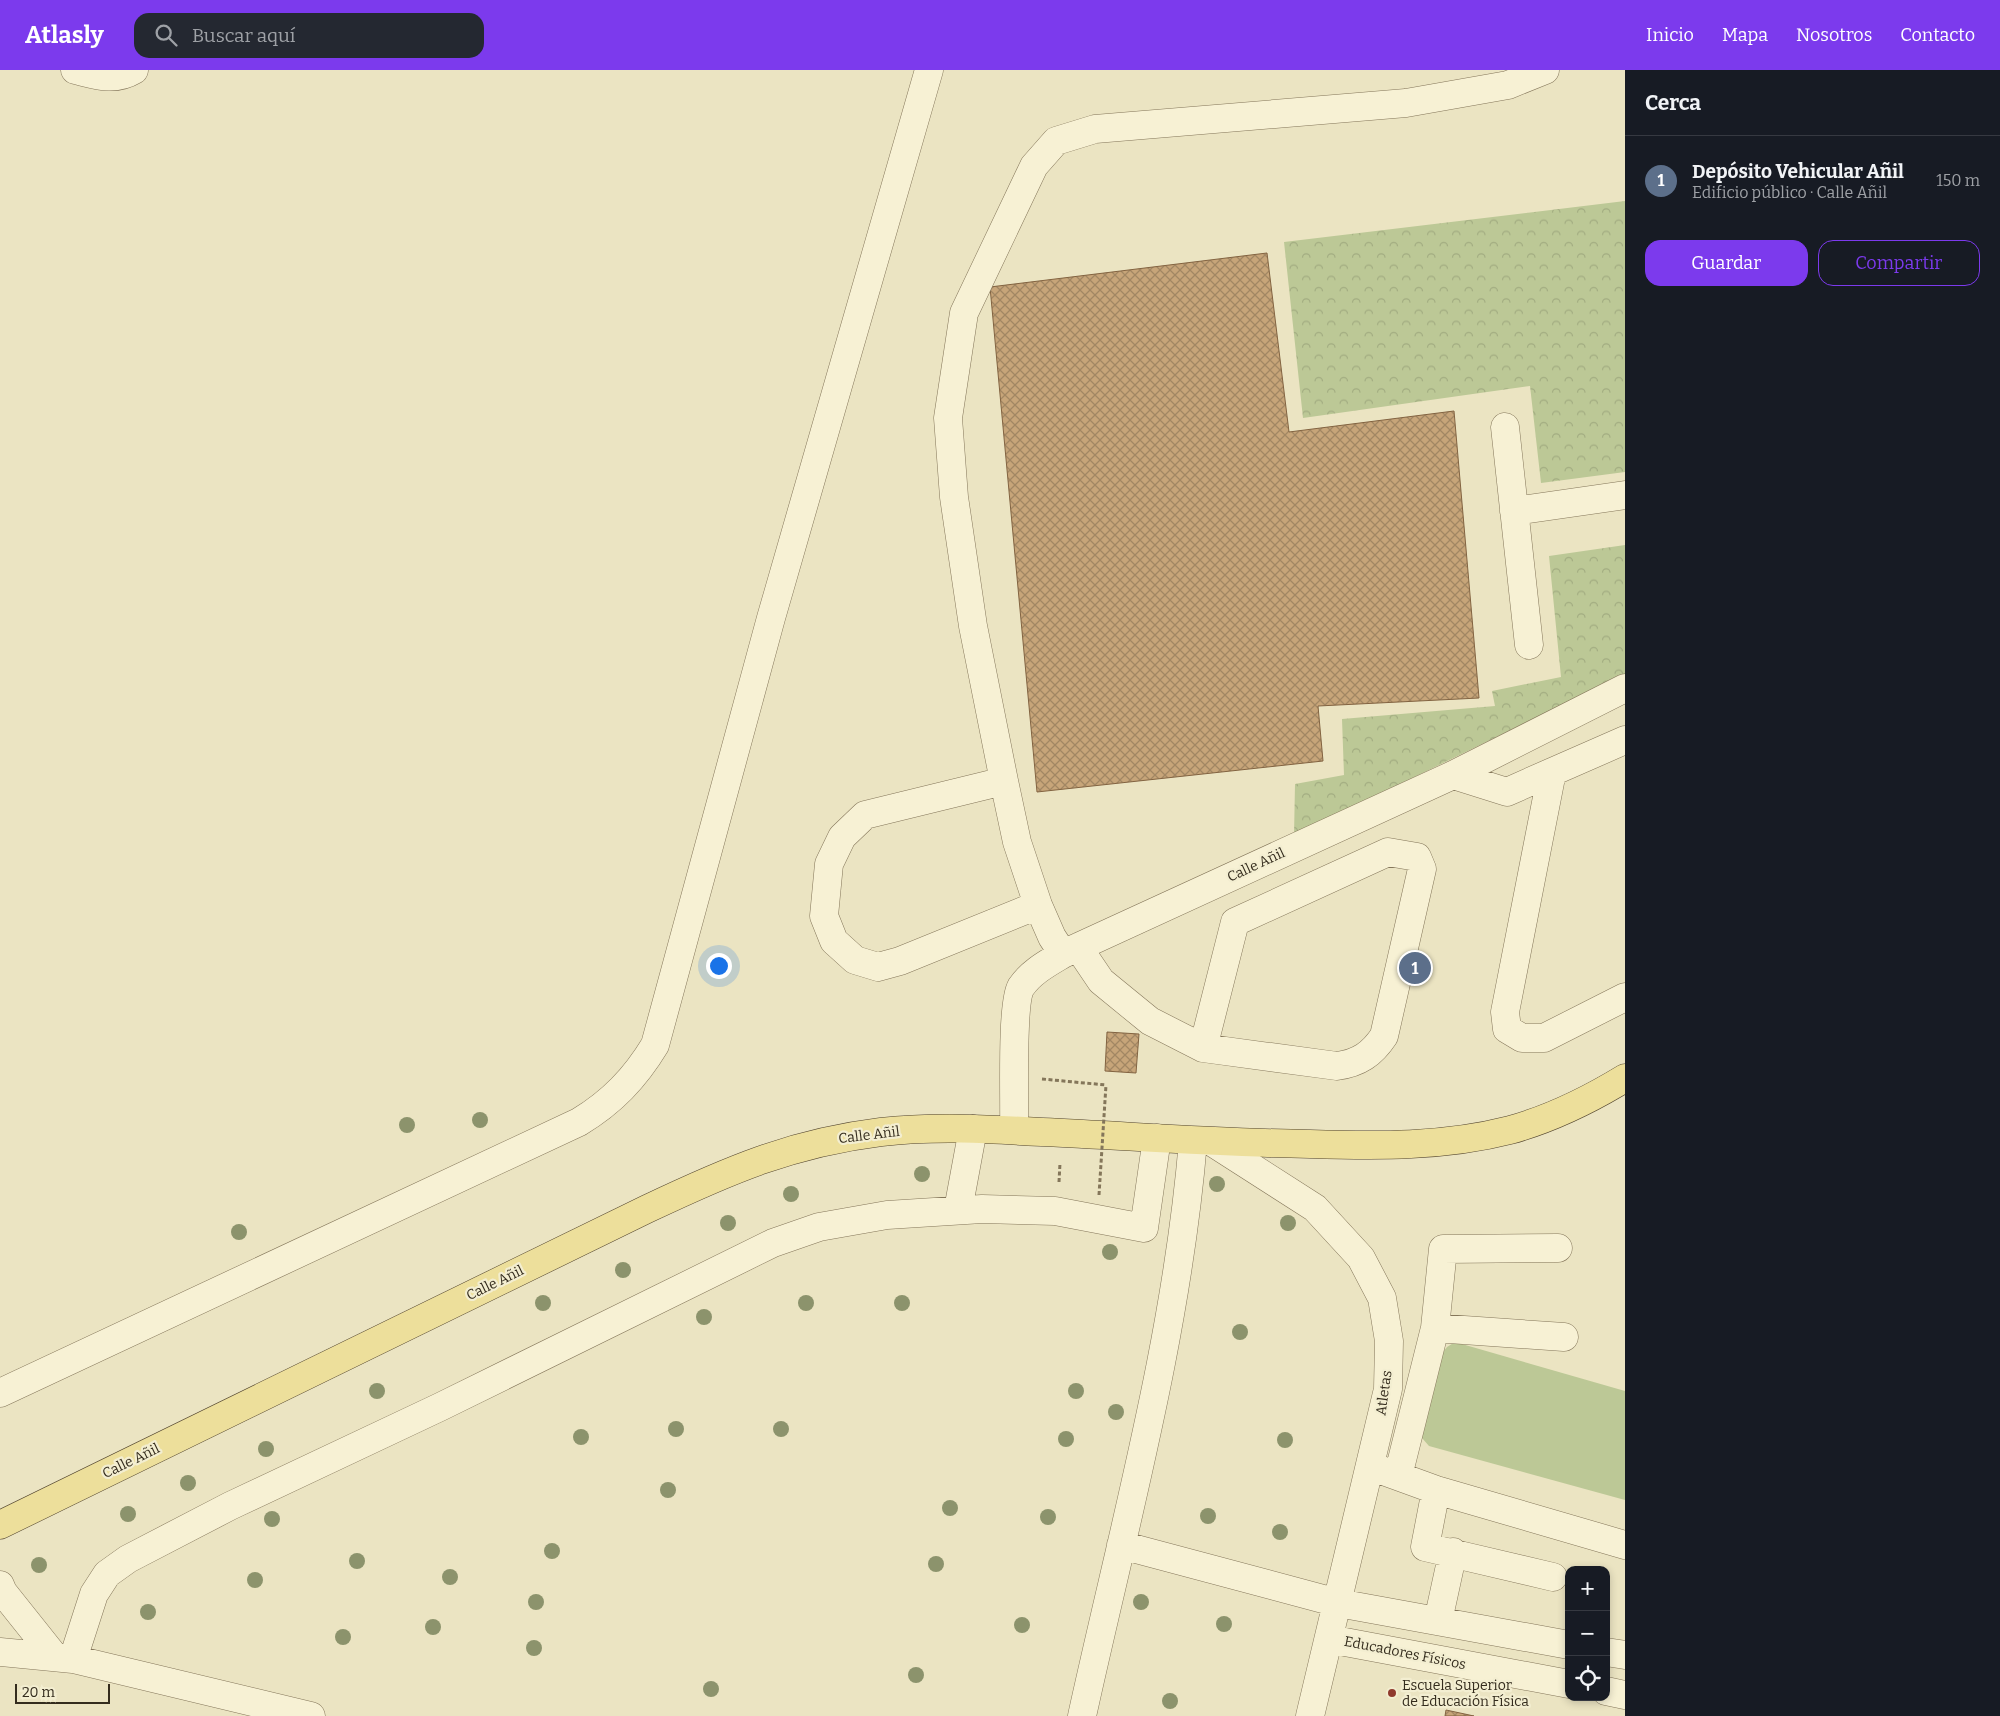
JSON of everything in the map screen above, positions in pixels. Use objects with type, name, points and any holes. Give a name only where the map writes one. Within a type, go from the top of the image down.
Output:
[{"type":"main road","name":"Calle Añil","points":[[0,1525],[725,1172],[785,1151],[883,1132],[973,1129],[1203,1142],[1387,1146],[1460,1140],[1508,1130],[1542,1120],[1625,1078]]},
{"type":"street","points":[[75,70],[107,78],[118,77],[134,70]]},
{"type":"street","points":[[0,1393],[579,1122],[617,1096],[644,1063],[655,1045],[772,618],[929,70]]},
{"type":"street","points":[[1203,1048],[1236,922],[1388,852],[1417,857],[1422,869],[1384,1036],[1376,1048],[1352,1064],[1337,1066],[1203,1048],[1150,1021],[1101,981],[1071,950],[1052,937],[1038,905],[1017,842],[973,626],[954,497],[948,418],[964,313],[1034,166],[1056,141],[1095,129],[1406,103],[1508,85],[1545,70]]},
{"type":"street","points":[[1504,427],[1529,645]]},
{"type":"street","points":[[1514,511],[1625,495]]},
{"type":"street","name":"Calle Añil","points":[[1014,1130],[1016,1000],[1026,980],[1043,966],[1071,950],[1453,775],[1625,688]]},
{"type":"street","points":[[1453,775],[1506,792],[1625,740]]},
{"type":"street","points":[[1552,772],[1505,1012],[1507,1029],[1522,1038],[1544,1038],[1625,997]]},
{"type":"street","points":[[1004,781],[865,815],[842,837],[829,864],[824,916],[834,941],[855,960],[878,967],[900,962],[1038,905]]},
{"type":"street","points":[[958,1210],[973,1129]]},
{"type":"street","points":[[64,1657],[94,1594],[107,1574],[128,1559],[230,1506],[440,1407],[772,1243],[819,1227],[887,1215],[958,1210],[1055,1211],[1144,1228],[1156,1138]]},
{"type":"street","points":[[1082,1716],[1143,1451],[1180,1263],[1188,1204],[1203,1142]]},
{"type":"street","name":"Atletas","points":[[1203,1142],[1315,1208],[1361,1258],[1382,1298],[1389,1341],[1388,1389],[1310,1716]]},
{"type":"street","points":[[1398,1476],[1434,1328],[1443,1249],[1558,1248]]},
{"type":"street","points":[[1434,1328],[1564,1337]]},
{"type":"street","points":[[1370,1466],[1436,1490],[1625,1544]]},
{"type":"street","points":[[1436,1490],[1425,1547],[1453,1552],[1553,1577]]},
{"type":"street","points":[[1121,1545],[1338,1603],[1565,1644]]},
{"type":"street","points":[[1438,1621],[1453,1552]]},
{"type":"street","points":[[0,1586],[3,1592],[64,1657]]},
{"type":"street","name":"Educadores Físicos","points":[[1329,1639],[1565,1683]]},
{"type":"street","points":[[0,1652],[64,1657],[311,1716]]},
{"type":"street","points":[[1610,1653],[1625,1655]]},
{"type":"street","points":[[1610,1692],[1625,1695]]},
{"type":"path","points":[[1046,1079],[1106,1085],[1099,1195]]},
{"type":"green space","points":[[1625,201],[1625,472],[1541,483],[1530,386],[1303,418],[1284,242]]},
{"type":"green space","points":[[1625,545],[1625,674],[1294,836],[1295,784],[1344,775],[1342,719],[1495,706],[1492,691],[1561,677],[1549,556]]},
{"type":"green space","points":[[1455,1342],[1625,1391],[1625,1500],[1429,1446],[1422,1438],[1421,1428],[1439,1357],[1447,1347]]},
{"type":"building","points":[[1267,253],[1289,432],[1454,411],[1479,698],[1318,706],[1323,761],[1037,792],[990,287]]},
{"type":"building","points":[[1107,1032],[1139,1034],[1136,1073],[1105,1071]]},
{"type":"building","points":[[1446,1710],[1474,1716],[1445,1716]]},
{"type":"place","name":"Depósito Vehicular Añil","points":[[1415,968]]},
{"type":"place","name":"Escuela Superior de Educación Física","points":[[1392,1693]]}]
